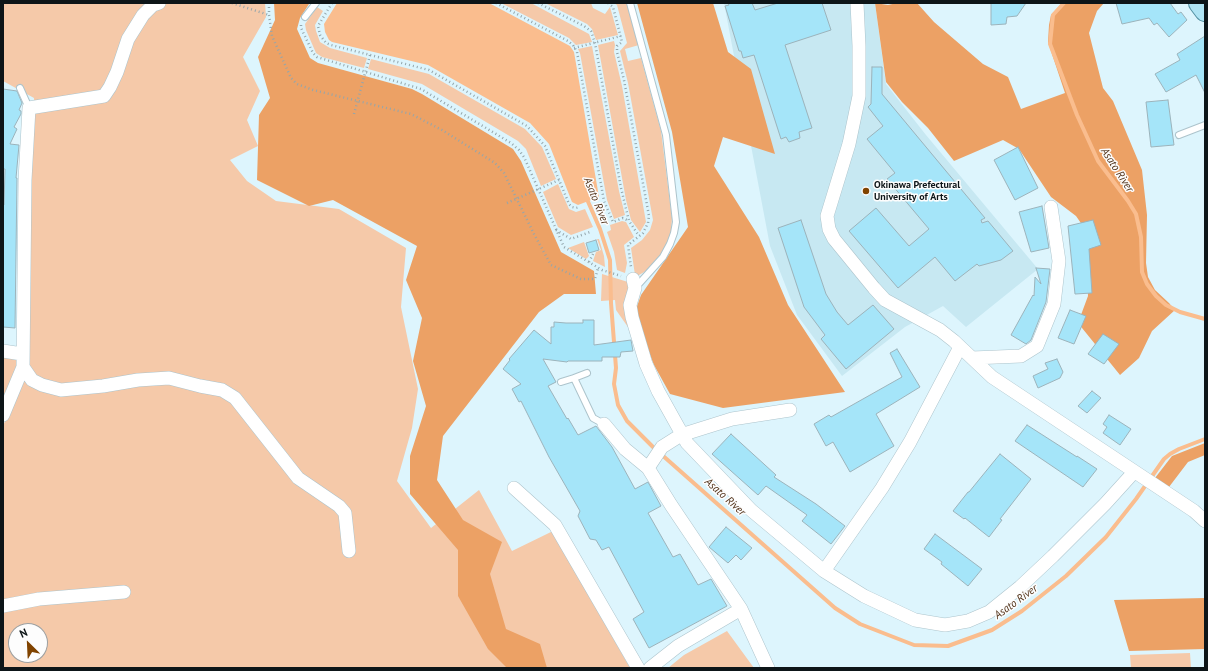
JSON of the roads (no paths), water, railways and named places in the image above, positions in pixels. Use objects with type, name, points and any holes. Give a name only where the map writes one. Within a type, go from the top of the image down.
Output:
[{"type":"main road","points":[[1199,3],[1205,11]]},
{"type":"street","points":[[3,415],[22,361],[25,180],[29,108],[104,96],[117,72],[128,39],[143,15],[153,5],[159,3]]},
{"type":"street","points":[[857,3],[859,96],[849,144],[827,216],[829,229],[834,239],[885,300],[940,330],[992,377],[1194,511],[1205,521]]},
{"type":"street","points":[[972,358],[1021,356],[1037,346],[1054,304],[1059,261],[1051,207]]},
{"type":"street","points":[[631,281],[630,305],[646,364],[658,391],[681,435],[687,443],[750,510],[824,571],[864,596],[915,620],[945,625],[968,621],[989,612],[1020,588],[1137,474]]},
{"type":"street","points":[[824,571],[882,488],[910,442],[960,347]]},
{"type":"street","points":[[3,351],[22,361],[32,380],[42,385],[61,390],[104,386],[138,380],[169,378],[222,390],[235,398],[298,478],[340,506],[344,513],[349,552]]},
{"type":"street","points":[[650,464],[662,448],[681,435],[732,419],[790,410]]},
{"type":"street","points":[[604,424],[625,449],[650,464],[671,505],[740,609],[768,668]]},
{"type":"street","points":[[514,488],[554,525],[638,668]]},
{"type":"street","points":[[3,606],[39,599],[124,592]]},
{"type":"street","points":[[650,668],[678,646],[740,609]]},
{"type":"lane","points":[[305,17],[316,3]]},
{"type":"lane","points":[[630,3],[666,135],[676,222],[670,244],[663,257],[631,281]]},
{"type":"lane","points":[[20,88],[29,108]]},
{"type":"lane","points":[[1179,134],[1205,125]]},
{"type":"lane","points":[[561,382],[587,373]]},
{"type":"lane","points":[[574,378],[593,418],[604,424]]},
{"type":"waterway","name":"Asato River","points":[[1064,3],[1053,15],[1050,44],[1077,115],[1098,161],[1136,214],[1141,237],[1142,272],[1147,284],[1156,296],[1166,305],[1180,312],[1205,319]]},
{"type":"waterway","name":"Asato River","points":[[586,197],[600,229],[610,260],[611,303],[616,368],[614,384],[618,405],[627,421],[653,447],[835,608],[860,624],[914,645],[948,646],[992,630],[1022,611],[1066,576],[1106,537],[1136,499],[1164,459],[1179,449],[1205,439]]},
{"type":"place","name":"Okinawa Prefectural University of Arts","points":[[866,191]]}]
